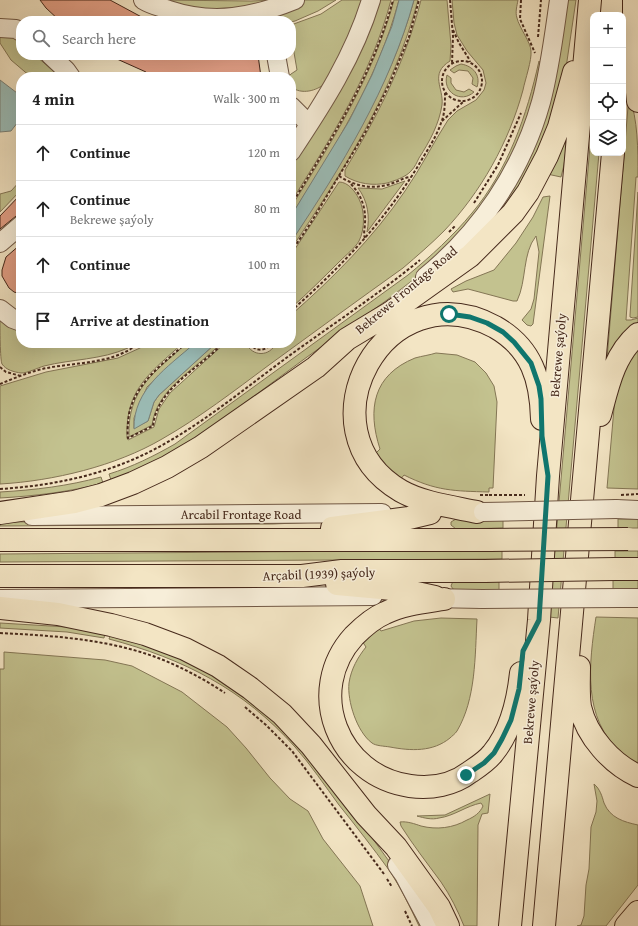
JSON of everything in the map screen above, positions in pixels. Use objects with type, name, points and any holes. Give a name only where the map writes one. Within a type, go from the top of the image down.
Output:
[{"type":"main road","name":"Bekrewe şaýoly","points":[[510,926],[539,620],[548,476],[590,0]]},
{"type":"main road","points":[[625,12],[626,0]]},
{"type":"main road","points":[[634,0],[634,65],[638,101]]},
{"type":"main road","points":[[0,513],[74,502],[101,495],[167,467],[201,447],[316,367],[347,339],[390,313],[470,256],[513,213],[528,192],[547,156],[558,128],[571,79],[587,35]]},
{"type":"main road","points":[[544,926],[570,620],[613,156]]},
{"type":"main road","points":[[480,512],[436,503],[402,491],[377,472],[360,443],[355,422],[355,411],[360,380],[373,354],[399,329],[426,317],[449,314],[460,315],[487,323],[503,332],[514,342],[531,363],[539,386],[541,399],[542,436],[548,476]]},
{"type":"main road","points":[[584,476],[611,374],[623,350],[638,334]]},
{"type":"main road","points":[[291,539],[314,530],[409,518],[430,513]]},
{"type":"main road","points":[[0,540],[633,539]]},
{"type":"main road","name":"Arçabil (1939) şaýoly","points":[[0,576],[302,576],[342,571],[638,569]]},
{"type":"main road","points":[[302,576],[338,584],[402,590],[444,599]]},
{"type":"main road","points":[[444,599],[386,612],[371,620],[346,646],[337,661],[332,677],[330,692],[335,726],[345,747],[355,759],[366,768],[397,784],[428,787],[442,785],[466,775],[484,763],[494,753],[511,720],[519,689],[523,651],[539,620]]},
{"type":"main road","points":[[0,608],[58,614],[145,634],[185,649],[218,666],[250,688],[282,714],[311,745],[366,815],[396,847],[439,907],[448,926]]},
{"type":"main road","points":[[570,620],[580,650],[579,694],[585,722],[605,752],[627,771],[638,776]]},
{"type":"main road","points":[[626,926],[638,912]]},
{"type":"street","points":[[143,0],[186,16]]},
{"type":"street","points":[[242,16],[273,9],[295,0]]},
{"type":"street","points":[[296,144],[310,124],[342,70],[355,44],[371,0]]},
{"type":"street","name":"Bekrewe Frontage Road","points":[[347,339],[442,263],[482,220],[500,193],[526,144],[541,102],[551,57],[559,0]]},
{"type":"street","points":[[0,28],[16,29]]},
{"type":"street","points":[[55,60],[67,72]]},
{"type":"street","points":[[277,60],[279,72]]},
{"type":"street","points":[[296,111],[310,124]]},
{"type":"street","points":[[0,243],[16,229]]},
{"type":"street","points":[[0,309],[16,320]]},
{"type":"street","name":"Arcabil Frontage Road","points":[[0,516],[430,513],[616,509],[638,510]]},
{"type":"street","points":[[0,599],[382,596],[444,599],[638,598]]},
{"type":"street","points":[[366,815],[404,875],[432,926]]},
{"type":"path","points":[[296,197],[343,118],[367,72],[386,24],[393,0]]},
{"type":"path","points":[[296,245],[366,131],[390,83],[409,37],[419,0]]},
{"type":"path","points":[[450,0],[452,63]]},
{"type":"path","points":[[520,0],[520,19],[536,53]]},
{"type":"path","points":[[537,41],[541,0]]},
{"type":"path","points":[[452,27],[470,62]]},
{"type":"path","points":[[535,57],[536,48]]},
{"type":"path","points":[[296,307],[340,265],[365,238],[389,209],[411,177],[442,121],[446,93],[442,82],[442,76],[448,66],[452,63],[464,60],[475,64],[482,74],[482,85],[477,96],[464,101],[455,100],[446,93]]},
{"type":"path","points":[[442,121],[464,101]]},
{"type":"path","points":[[472,205],[498,165],[522,109]]},
{"type":"path","points":[[339,176],[350,183],[357,190],[363,202],[366,214],[365,238]]},
{"type":"path","points":[[350,183],[366,187],[382,186],[411,177]]},
{"type":"path","points":[[447,234],[458,222]]},
{"type":"path","points":[[0,489],[42,485],[102,471],[143,455],[167,443],[378,293],[421,259]]},
{"type":"path","points":[[0,384],[45,369],[117,356],[132,348]]},
{"type":"path","points":[[180,348],[153,372],[136,394],[128,419],[128,438],[153,426],[157,409],[168,392],[217,348]]},
{"type":"path","points":[[255,348],[260,350],[266,348]]},
{"type":"path","points":[[0,367],[6,372],[22,376]]},
{"type":"path","points":[[0,632],[67,637],[110,644],[133,650],[176,666],[229,695]]},
{"type":"path","points":[[240,703],[266,725],[292,751],[324,792],[328,802],[373,858],[394,891]]},
{"type":"path","points":[[403,908],[412,926]]},
{"type":"shaded area","points":[[159,0],[251,1],[278,0],[209,13]]},
{"type":"shaded area","points":[[304,0],[336,0],[318,11],[296,21],[296,16],[279,16],[278,14]]},
{"type":"shaded area","points":[[342,0],[364,0],[357,21],[326,83],[313,90],[300,91],[296,89],[296,72],[294,72],[297,70],[295,60],[296,23],[321,14]]},
{"type":"shaded area","points":[[378,0],[391,0],[383,27],[362,79],[321,154],[296,194],[296,158]]},
{"type":"shaded area","points":[[394,0],[399,0],[390,29],[367,85],[339,139],[296,208],[296,199],[322,158],[350,107],[386,28]]},
{"type":"shaded area","points":[[414,0],[418,0],[408,34],[395,66],[365,130],[348,160],[296,241],[296,234],[335,172],[370,109],[390,68]]},
{"type":"shaded area","points":[[421,0],[447,0],[451,45],[450,61],[440,71],[439,82],[442,105],[436,126],[415,166],[406,175],[382,184],[366,184],[355,181],[345,176],[345,170],[369,129],[399,67]]},
{"type":"shaded area","points":[[452,0],[518,0],[516,16],[529,44],[531,55],[523,90],[502,147],[482,183],[444,231],[403,268],[296,346],[296,310],[352,257],[380,225],[405,191],[448,120],[457,111],[476,100],[484,90],[486,83],[483,70],[467,51],[457,35],[454,23]]},
{"type":"shaded area","points":[[567,0],[576,0],[562,95],[523,191],[462,249],[511,184]]},
{"type":"shaded area","points":[[0,34],[15,37],[16,60],[41,60],[54,72],[25,72],[11,60],[0,43]]},
{"type":"shaded area","points":[[539,61],[543,68],[510,168],[440,259],[387,300],[204,433],[161,460],[111,480],[109,474],[143,461],[175,444],[408,275],[449,238],[485,196],[506,160],[529,101]]},
{"type":"shaded area","points":[[461,64],[469,67],[475,72],[478,79],[477,87],[472,84],[473,78],[468,71],[459,70],[454,73],[450,70]]},
{"type":"shaded area","points":[[447,75],[451,78],[451,83],[456,90],[464,92],[469,89],[474,92],[464,97],[454,94],[447,87]]},
{"type":"shaded area","points":[[629,95],[636,125],[638,145],[638,177],[636,177],[626,320],[638,318],[638,326],[607,359],[624,156],[626,156],[626,131]]},
{"type":"shaded area","points":[[569,126],[561,177],[547,174]]},
{"type":"shaded area","points":[[590,146],[590,156],[599,156],[558,618],[549,617]]},
{"type":"shaded area","points":[[405,181],[367,232],[368,221],[366,204],[358,188],[382,189]]},
{"type":"shaded area","points":[[339,182],[342,182],[351,188],[361,204],[364,220],[359,241],[353,249],[296,304],[296,247]]},
{"type":"shaded area","points":[[16,186],[16,195],[0,212],[0,194],[11,191]]},
{"type":"shaded area","points":[[638,192],[638,317],[633,318],[630,317],[630,315]]},
{"type":"shaded area","points":[[550,196],[533,324],[531,326],[527,325],[522,320],[531,309],[534,299],[539,252],[536,236],[526,259],[522,285],[517,301],[468,289],[453,292],[451,289],[466,281],[494,270],[516,243],[533,217],[543,197]]},
{"type":"shaded area","points":[[0,319],[16,327],[16,348],[128,348],[107,355],[44,366],[21,373],[8,369],[2,364],[0,350]]},
{"type":"shaded area","points":[[140,348],[178,348],[150,373],[135,394],[127,421],[128,440],[154,427],[159,409],[170,393],[220,348],[249,348],[252,351],[261,354],[270,351],[273,348],[293,348],[216,404],[144,449],[105,464],[62,476],[41,480],[0,484],[0,386],[46,372],[118,358]]},
{"type":"shaded area","points":[[181,348],[190,348],[147,387],[134,418],[134,428],[148,421],[154,402],[159,395],[211,348],[215,348],[170,389],[155,412],[152,425],[129,437],[130,420],[133,406],[138,394],[145,383]]},
{"type":"shaded area","points":[[638,348],[638,489],[607,488],[615,397],[624,369]]},
{"type":"shaded area","points":[[436,353],[457,355],[475,362],[486,373],[494,386],[497,402],[493,488],[489,488],[489,492],[445,489],[426,484],[404,475],[399,481],[374,455],[380,449],[374,420],[374,407],[382,384],[390,374],[401,365],[415,358]]},
{"type":"shaded area","points":[[101,477],[103,483],[77,489],[39,495],[0,498],[0,492],[51,487]]},
{"type":"shaded area","points":[[342,519],[342,521],[273,524],[0,526],[0,522]]},
{"type":"shaded area","points":[[456,519],[503,519],[503,528],[456,529],[451,525],[451,522]]},
{"type":"shaded area","points":[[618,519],[638,519],[638,528],[618,528]]},
{"type":"shaded area","points":[[502,550],[502,559],[0,562],[0,554]]},
{"type":"shaded area","points":[[615,551],[638,551],[638,558],[615,558]]},
{"type":"shaded area","points":[[499,580],[499,590],[455,590],[451,586],[453,581]]},
{"type":"shaded area","points":[[613,580],[638,580],[638,589],[613,590]]},
{"type":"shaded area","points":[[596,617],[638,618],[638,765],[631,761],[608,739],[594,707],[591,689],[591,653]]},
{"type":"shaded area","points":[[441,618],[477,619],[475,662],[471,691],[468,705],[457,731],[443,743],[422,749],[414,750],[380,746],[372,743],[362,732],[354,716],[351,707],[349,690],[351,673],[366,647],[362,641],[376,624],[381,631],[414,621]]},
{"type":"shaded area","points":[[0,623],[67,627],[105,633],[104,638],[67,632],[0,628]]},
{"type":"shaded area","points":[[111,634],[180,657],[234,687],[293,737],[394,868],[425,926],[419,926],[389,870],[307,761],[295,747],[255,708],[211,679],[162,656],[109,639]]},
{"type":"shaded area","points":[[4,652],[105,660],[132,666],[182,692],[227,727],[270,778],[290,799],[308,811],[323,839],[360,886],[373,926],[0,926],[0,669],[4,669]]},
{"type":"shaded area","points":[[594,784],[602,795],[607,808],[614,816],[623,821],[638,825],[638,885],[606,926],[577,926],[581,925],[584,916],[586,885],[589,869],[591,827],[596,812],[597,801]]},
{"type":"shaded area","points":[[490,794],[488,813],[482,814],[478,825],[477,926],[464,926],[454,903],[410,840],[400,822],[408,822],[433,828],[445,828],[456,825],[470,819],[480,811],[483,806],[481,803],[436,819],[417,816],[445,815]]},
{"type":"water","points":[[399,0],[414,0],[404,33],[378,95],[346,156],[296,234],[296,208],[349,121],[372,75],[392,26]]},
{"type":"water","points":[[0,80],[16,92],[16,124],[11,131],[0,132]]},
{"type":"water","points":[[189,348],[211,348],[159,395],[154,402],[148,421],[134,429],[135,415],[139,402],[154,380]]},
{"type":"building","points":[[40,0],[110,0],[140,16],[55,16]]},
{"type":"building","points":[[119,60],[259,60],[260,72],[146,72]]},
{"type":"building","points":[[16,199],[16,216],[0,229],[0,216]]},
{"type":"building","points":[[16,248],[16,293],[9,288],[2,276],[2,270],[6,257]]},
{"type":"route","points":[[449,314],[470,317],[487,323],[503,332],[524,353],[531,363],[537,377],[541,399],[542,436],[548,476],[539,620],[523,651],[519,689],[511,720],[494,753],[484,763],[466,775]]}]
